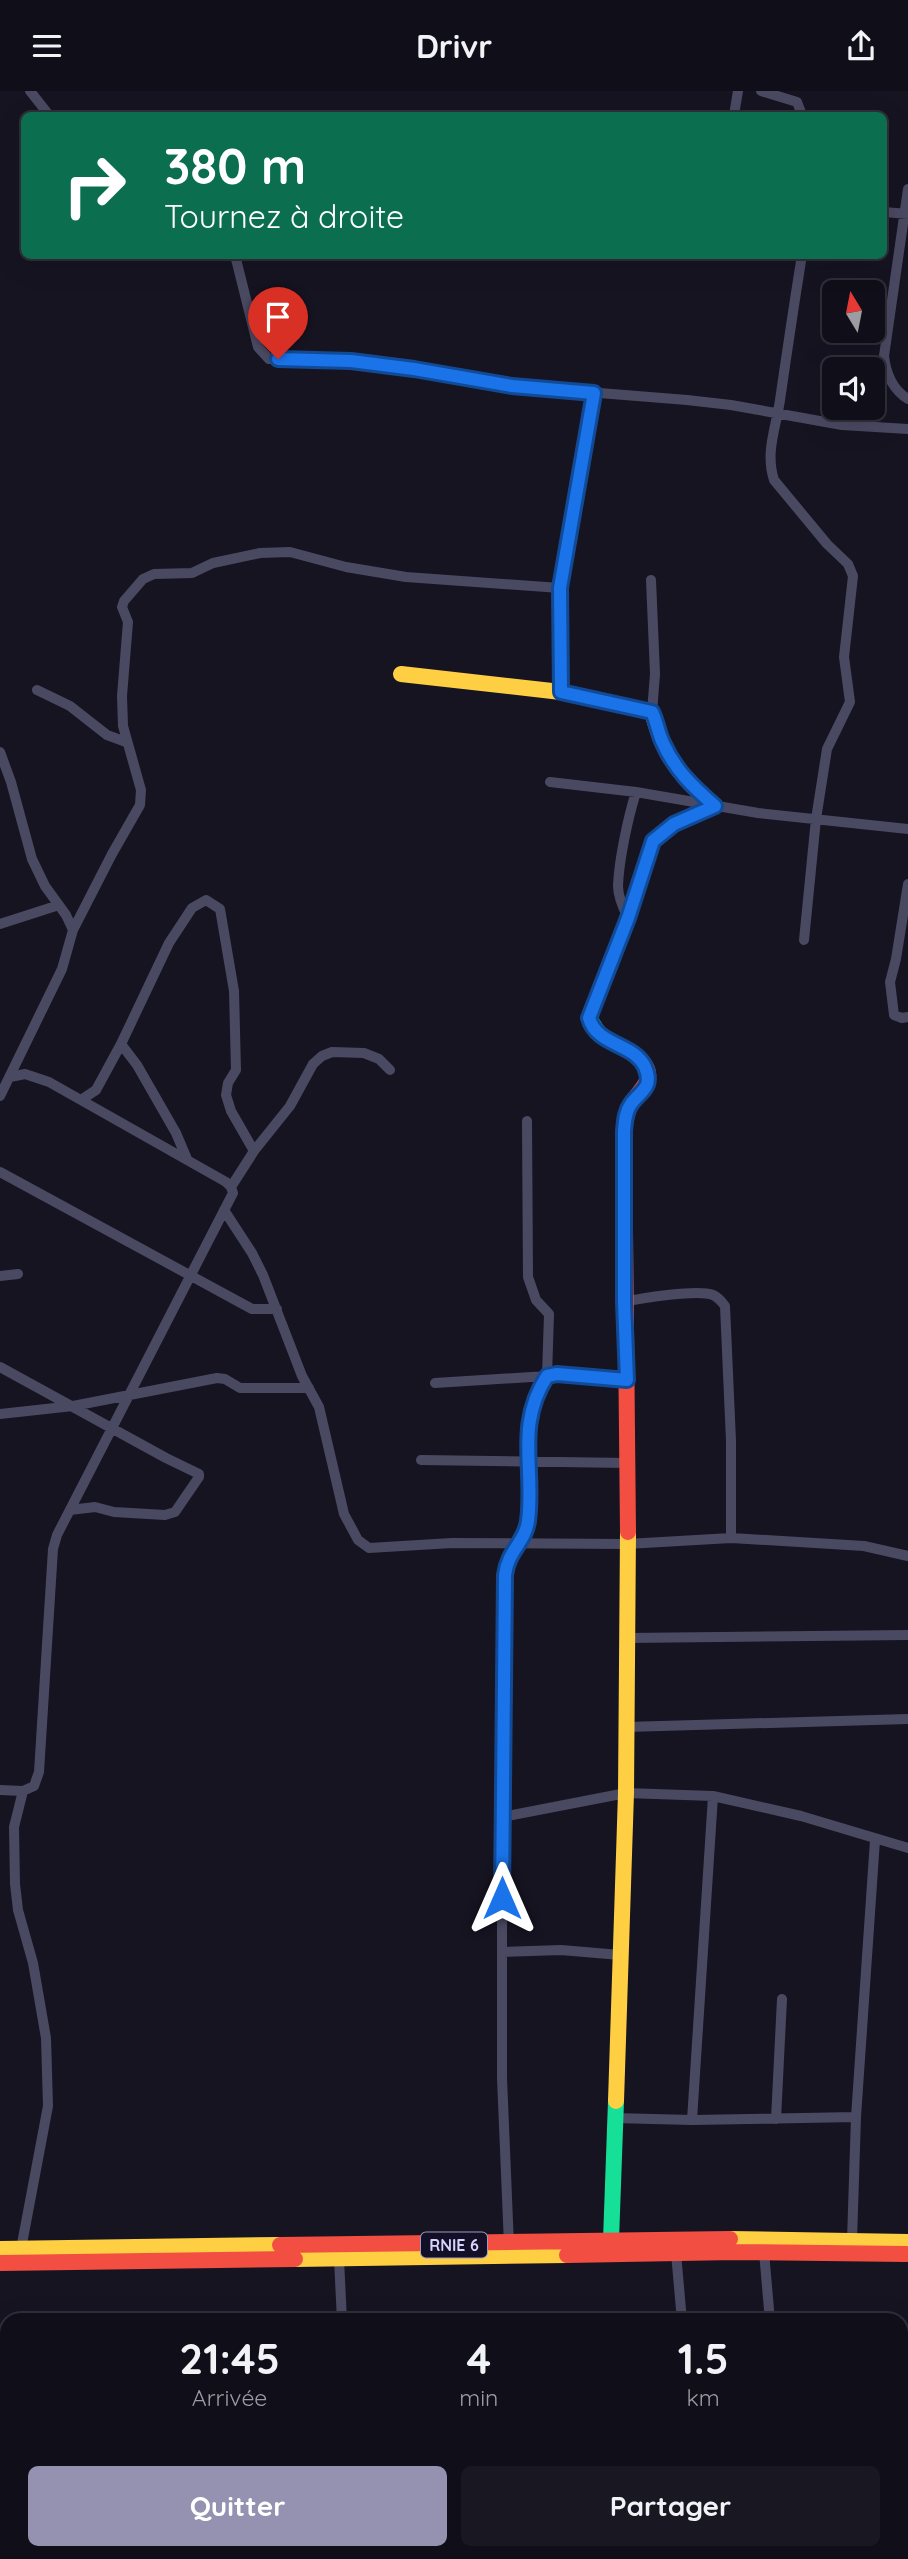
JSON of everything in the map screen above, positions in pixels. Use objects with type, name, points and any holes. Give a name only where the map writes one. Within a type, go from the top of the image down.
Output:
[{"type":"street","points":[[30,91],[47,112]]},
{"type":"street","points":[[734,112],[738,91]]},
{"type":"street","points":[[761,91],[797,102],[801,112]]},
{"type":"street","points":[[908,189],[884,356],[886,372],[893,384],[908,399]]},
{"type":"street","points":[[887,212],[906,213]]},
{"type":"street","points":[[236,259],[258,347],[269,359],[351,361],[512,386],[709,403],[842,425],[908,429]]},
{"type":"street","points":[[801,259],[770,467],[774,480],[827,544],[848,564],[853,576],[844,657],[850,702],[827,750],[816,819],[804,940]]},
{"type":"street","points":[[561,692],[560,588],[594,393]]},
{"type":"street","points":[[0,1096],[62,969],[73,930],[140,805],[141,790],[123,726],[122,696],[128,622],[122,607],[124,601],[150,575],[192,573],[212,563],[260,553],[290,552],[346,567],[406,577],[560,588]]},
{"type":"street","points":[[651,580],[655,674],[652,712],[661,741],[675,768],[715,806]]},
{"type":"street","points":[[401,674],[561,692],[652,712]]},
{"type":"street","points":[[37,690],[70,706],[107,735],[126,742]]},
{"type":"street","points":[[0,752],[32,859],[73,930]]},
{"type":"street","points":[[550,782],[636,792],[715,806],[908,829]]},
{"type":"street","points":[[628,918],[621,905],[618,887],[627,822],[636,792]]},
{"type":"street","points":[[611,2240],[626,1727],[628,1463],[624,1131],[626,1113],[631,1103],[646,1090],[647,1078],[639,1057],[599,1035],[589,1018],[628,918],[653,841],[674,824],[715,806]]},
{"type":"street","points":[[908,884],[890,991],[894,1015],[908,1017]]},
{"type":"street","points":[[81,1100],[96,1090],[169,943],[192,908],[199,902],[209,901],[220,909],[234,991],[236,1070],[228,1083],[226,1095],[231,1111],[254,1151]]},
{"type":"street","points":[[0,924],[59,905]]},
{"type":"street","points":[[121,1044],[137,1065],[176,1133],[187,1159]]},
{"type":"street","points":[[231,1187],[254,1151],[290,1106],[313,1064],[322,1056],[332,1052],[365,1053],[379,1059],[390,1070]]},
{"type":"street","points":[[0,1790],[23,1791],[34,1786],[39,1772],[53,1549],[57,1535],[233,1193],[231,1187],[187,1159],[37,1077],[25,1074],[10,1077]]},
{"type":"street","points":[[509,2251],[502,2078],[505,1575],[510,1555],[524,1536],[528,1519],[527,1433],[539,1389],[547,1376],[549,1314],[531,1290],[526,1265],[529,1241],[526,1193],[527,1121]]},
{"type":"street","points":[[0,1173],[252,1309],[276,1309]]},
{"type":"street","points":[[224,1210],[252,1254],[319,1407],[344,1514],[363,1545],[369,1548],[452,1543],[627,1544],[731,1538],[864,1546],[908,1556]]},
{"type":"street","points":[[0,1276],[18,1274]]},
{"type":"street","points":[[624,1302],[706,1293],[716,1296],[725,1306],[731,1441],[731,1538]]},
{"type":"street","points":[[0,1367],[166,1458],[197,1471],[199,1478],[175,1512],[166,1515],[114,1512],[95,1507],[71,1510]]},
{"type":"street","points":[[435,1383],[557,1374],[627,1380]]},
{"type":"street","points":[[0,1413],[73,1406],[217,1378],[225,1379],[240,1388],[309,1388]]},
{"type":"street","points":[[421,1460],[628,1463]]},
{"type":"street","points":[[626,1638],[908,1635]]},
{"type":"street","points":[[626,1727],[908,1719]]},
{"type":"street","points":[[21,2249],[48,2106],[46,2038],[33,1963],[18,1910],[15,1884],[15,1827],[23,1791]]},
{"type":"street","points":[[502,1818],[625,1793],[713,1796],[801,1816],[908,1848]]},
{"type":"street","points":[[692,2120],[713,1796]]},
{"type":"street","points":[[852,2240],[856,2117],[875,1840]]},
{"type":"street","points":[[502,1952],[561,1950],[620,1955]]},
{"type":"street","points":[[776,2119],[782,1999]]},
{"type":"street","points":[[614,2118],[692,2120],[856,2117]]},
{"type":"street","name":"RNIE 6","points":[[0,2263],[339,2259],[509,2251],[611,2240],[908,2242]]},
{"type":"street","name":"RNIE 6","points":[[0,2249],[908,2254]]},
{"type":"street","points":[[764,2252],[769,2313]]},
{"type":"street","points":[[676,2253],[681,2313]]},
{"type":"street","points":[[339,2259],[342,2313]]},
{"type":"traffic: fast","points":[[600,1035],[589,1018],[628,918],[653,841],[674,824],[715,806],[692,785]]},
{"type":"traffic: fast","points":[[611,2240],[616,2101]]},
{"type":"traffic: slow","points":[[401,674],[561,692],[652,712],[667,751],[692,785]]},
{"type":"traffic: slow","points":[[616,2101],[626,1793],[628,1532]]},
{"type":"traffic: slow","points":[[730,2239],[908,2242]]},
{"type":"traffic: slow","points":[[0,2249],[280,2245]]},
{"type":"traffic: slow","points":[[295,2259],[567,2255]]},
{"type":"traffic: jam","points":[[600,1035],[634,1054],[643,1062],[648,1077],[628,1109],[624,1131],[628,1532]]},
{"type":"traffic: jam","points":[[280,2245],[730,2239]]},
{"type":"traffic: jam","points":[[567,2255],[735,2252],[906,2254]]},
{"type":"traffic: jam","points":[[0,2263],[295,2259]]},
{"type":"route","points":[[278,359],[351,361],[512,386],[594,393],[562,569],[558,606],[561,692],[652,712],[661,741],[675,768],[715,806],[674,824],[653,841],[628,918],[589,1018],[599,1035],[639,1057],[647,1078],[646,1090],[631,1103],[626,1113],[624,1131],[627,1380],[557,1374],[547,1376],[539,1389],[527,1433],[528,1519],[524,1536],[510,1555],[505,1575],[502,1898]]}]
